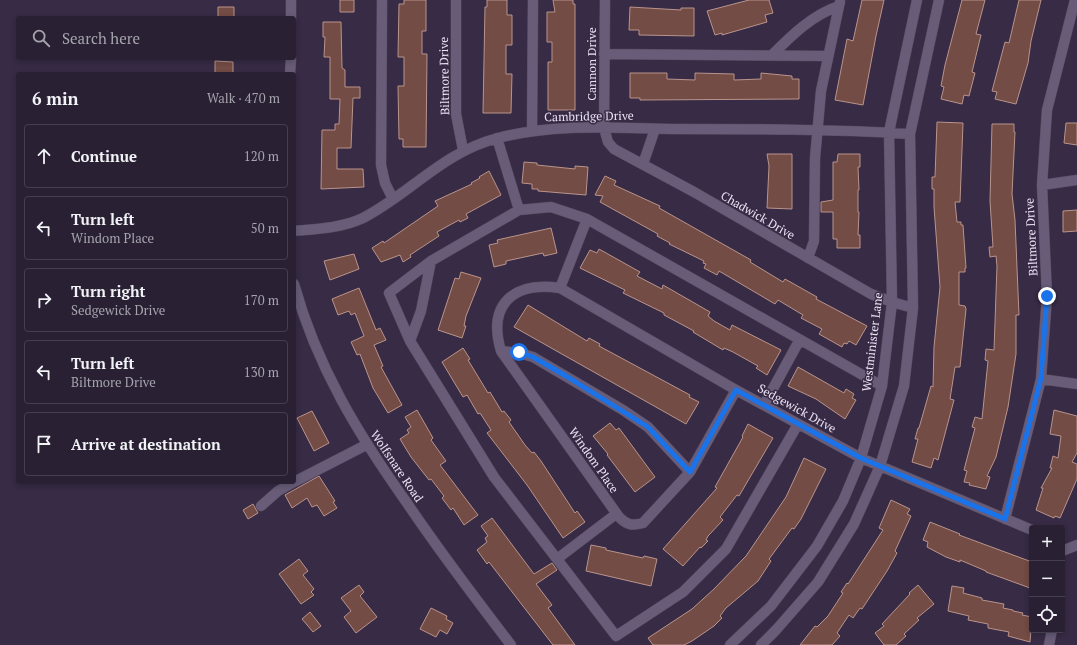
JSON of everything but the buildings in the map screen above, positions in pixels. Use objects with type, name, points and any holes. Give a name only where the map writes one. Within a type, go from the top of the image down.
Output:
[{"type":"street","points":[[291,0],[291,16]]},
{"type":"street","points":[[382,0],[381,165],[385,183],[393,198]]},
{"type":"street","name":"Biltmore Drive","points":[[456,0],[456,114],[463,150]]},
{"type":"street","points":[[532,130],[533,0]]},
{"type":"street","name":"Cannon Drive","points":[[604,128],[605,0]]},
{"type":"street","name":"Westminister Lane","points":[[730,645],[771,606],[817,546],[843,501],[861,458],[882,386],[892,302],[889,132],[917,0]]},
{"type":"street","points":[[761,645],[818,582],[854,524],[880,466],[904,386],[913,308],[910,134],[939,0]]},
{"type":"street","name":"Biltmore Drive","points":[[1005,519],[1041,378],[1047,296],[1042,185],[1047,110],[1075,0]]},
{"type":"street","points":[[772,55],[805,24],[840,3]]},
{"type":"street","points":[[808,258],[814,241],[816,130],[820,91],[840,3]]},
{"type":"street","points":[[604,54],[828,56]]},
{"type":"street","points":[[290,72],[291,60]]},
{"type":"street","name":"Cambridge Drive","points":[[296,231],[342,226],[363,218],[463,150],[497,138],[532,130],[604,128],[816,130],[910,134]]},
{"type":"street","name":"Chadwick Drive","points":[[604,128],[608,142],[614,149],[872,294],[913,308]]},
{"type":"street","points":[[643,164],[655,129]]},
{"type":"street","points":[[497,138],[519,210]]},
{"type":"street","points":[[1042,185],[1077,180]]},
{"type":"street","points":[[798,424],[726,549],[683,592],[616,636],[494,477],[410,341],[389,293],[431,261],[519,210],[551,207],[587,219],[799,341],[882,386]]},
{"type":"street","points":[[560,288],[587,219]]},
{"type":"street","points":[[410,341],[421,311],[431,261]]},
{"type":"street","name":"Windom Place","points":[[560,288],[546,286],[529,288],[508,299],[502,306],[498,318],[496,335],[501,351],[616,514],[626,524],[635,525],[643,523],[690,472],[736,390]]},
{"type":"street","name":"Sedgewick Drive","points":[[560,288],[736,390],[861,458],[1029,529]]},
{"type":"street","name":"Wolfsnare Road","points":[[296,290],[311,337],[337,393],[366,445],[447,561],[511,645]]},
{"type":"street","points":[[764,405],[799,341]]},
{"type":"street","points":[[501,351],[519,352],[533,357],[623,410],[648,427],[690,472]]},
{"type":"street","points":[[1041,378],[1077,384]]},
{"type":"street","points":[[296,481],[366,445]]},
{"type":"street","points":[[261,506],[278,491],[290,484]]},
{"type":"street","points":[[557,559],[616,514]]},
{"type":"street","points":[[1065,550],[1077,545]]},
{"type":"street","points":[[1049,645],[1051,633]]},
{"type":"route","points":[[519,352],[533,357],[566,376],[623,410],[648,427],[662,440],[690,472],[736,390],[861,458],[1005,519],[1041,378],[1047,296]]}]
